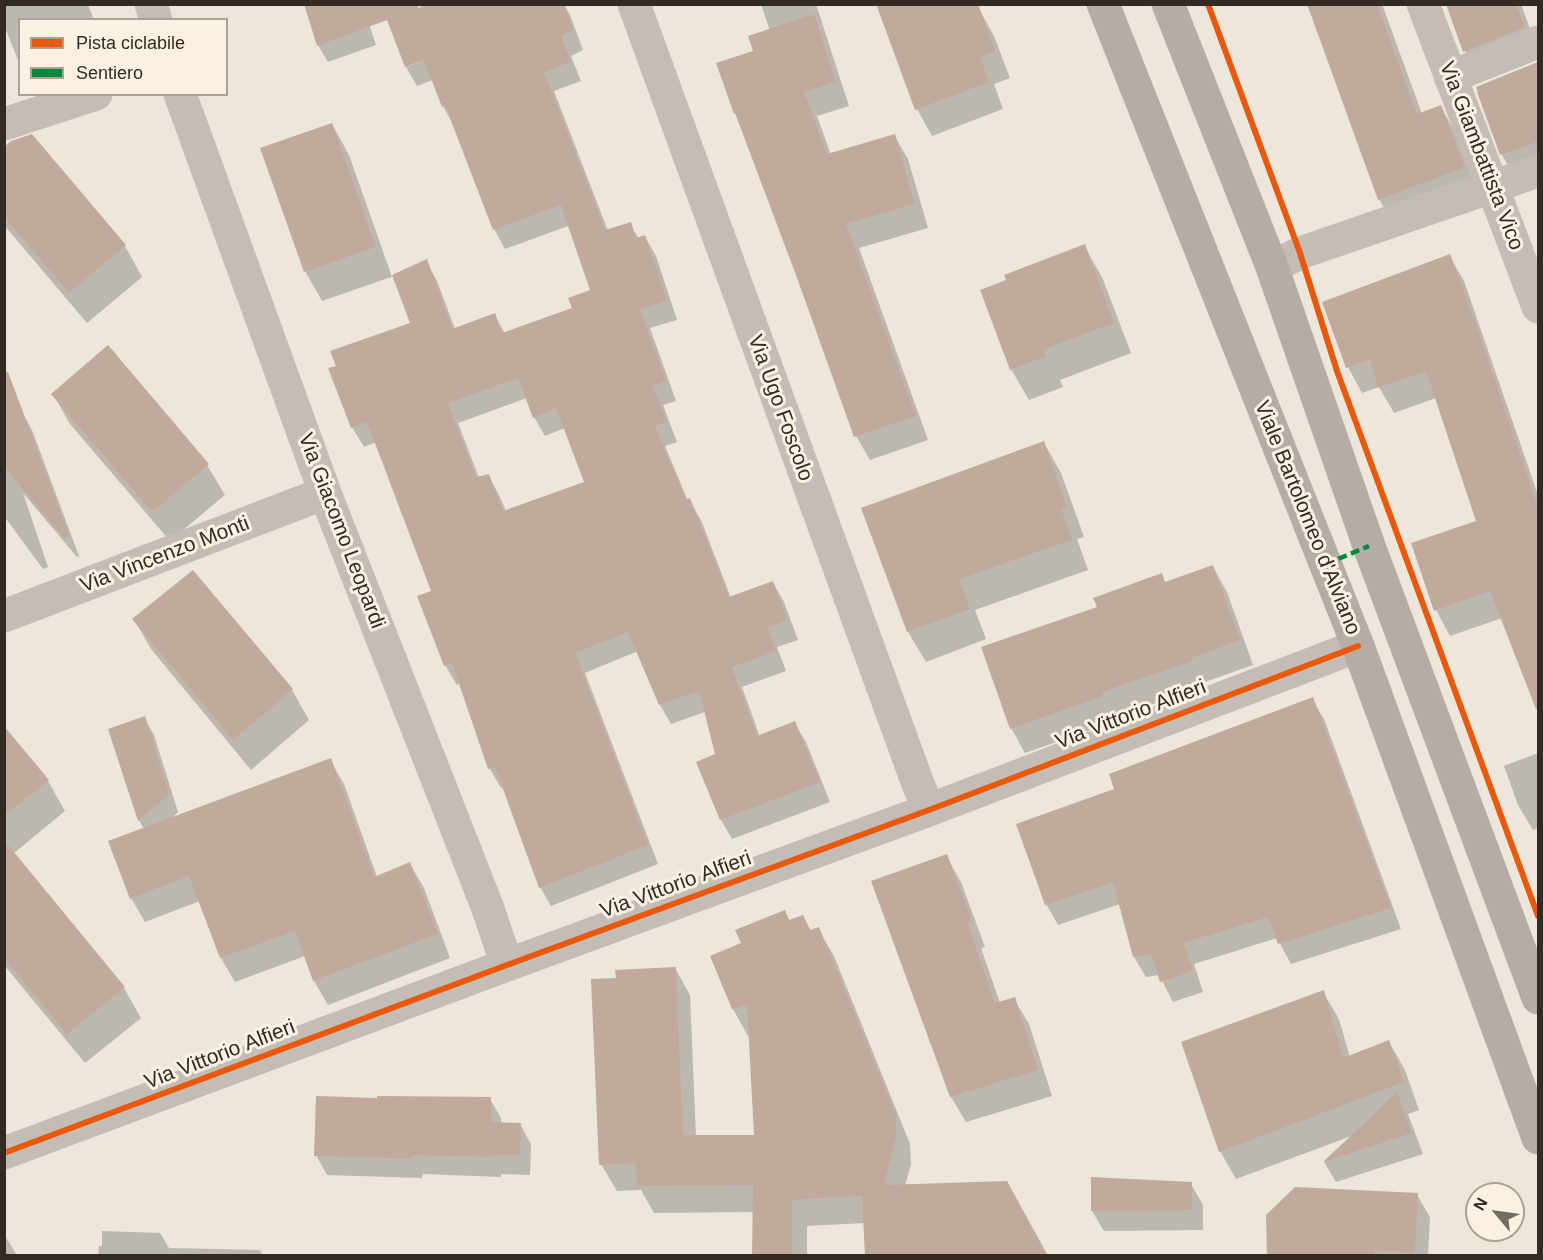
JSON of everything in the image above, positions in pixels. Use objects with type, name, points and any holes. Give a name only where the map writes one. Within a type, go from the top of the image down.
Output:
[{"type":"main road","name":"Viale Bartolomeo d'Alviano","points":[[1103,4],[1358,646],[1539,1138]]},
{"type":"main road","points":[[1168,4],[1272,267],[1369,546],[1539,998]]},
{"type":"street","name":"Via Ugo Foscolo","points":[[633,4],[929,810]]},
{"type":"street","name":"Via Giambattista Vico","points":[[1422,4],[1539,308]]},
{"type":"street","points":[[1450,77],[1539,42]]},
{"type":"street","points":[[4,124],[90,96]]},
{"type":"street","name":"Via Giacomo Leopardi","points":[[181,96],[325,494],[487,906],[507,965]]},
{"type":"street","points":[[1272,267],[1300,253],[1539,171]]},
{"type":"street","name":"Via Vincenzo Monti","points":[[4,616],[325,494]]},
{"type":"street","name":"Via Vittorio Alfieri","points":[[4,1153],[929,810],[1358,646]]},
{"type":"building","points":[[304,4],[418,4],[418,8],[428,4],[564,4],[573,30],[561,36],[571,62],[544,72],[605,230],[631,222],[636,238],[645,235],[667,300],[640,309],[666,381],[653,386],[667,422],[655,426],[686,500],[690,498],[729,597],[773,581],[788,620],[767,627],[776,651],[732,667],[757,736],[795,721],[820,782],[720,820],[696,762],[715,754],[699,691],[659,705],[628,632],[575,653],[648,845],[539,888],[495,767],[488,769],[452,663],[444,666],[417,596],[431,591],[367,422],[351,428],[328,368],[336,366],[330,351],[410,323],[392,275],[427,259],[452,329],[495,313],[502,333],[572,308],[568,298],[590,290],[561,205],[493,230],[445,105],[442,107],[424,60],[405,67],[387,20],[317,46]],"holes":[[[518,378],[533,418],[556,408],[584,482],[503,511],[489,474],[476,477],[448,403]]]},
{"type":"building","points":[[876,4],[978,4],[995,51],[980,57],[989,82],[915,110]]},
{"type":"building","points":[[1307,4],[1377,4],[1417,114],[1441,105],[1465,167],[1378,200]]},
{"type":"building","points":[[1446,4],[1516,4],[1525,27],[1463,52]]},
{"type":"building","points":[[814,14],[836,82],[804,92],[827,154],[895,134],[915,204],[846,224],[916,416],[854,437],[716,63],[753,51],[748,36]]},
{"type":"building","points":[[1538,62],[1539,141],[1500,155],[1476,87]]},
{"type":"building","points":[[332,123],[376,247],[304,272],[260,148]]},
{"type":"building","points":[[32,134],[126,245],[69,293],[4,217],[4,147],[11,141]]},
{"type":"building","points":[[1085,244],[1114,323],[1044,349],[1047,356],[1010,370],[980,290],[1006,280],[1004,275]]},
{"type":"building","points":[[1450,254],[1539,510],[1539,708],[1536,709],[1490,591],[1434,611],[1411,543],[1476,521],[1426,371],[1378,388],[1370,359],[1346,368],[1322,302]]},
{"type":"building","points":[[108,345],[209,464],[152,512],[51,394]]},
{"type":"building","points":[[8,372],[69,535],[64,538],[4,466],[4,373]]},
{"type":"building","points":[[1044,441],[1067,507],[1061,508],[1072,540],[959,579],[970,609],[907,632],[861,508]]},
{"type":"building","points":[[1213,565],[1240,640],[1192,658],[1192,661],[1102,692],[1103,696],[1010,729],[981,647],[1097,607],[1093,598],[1162,573],[1165,582]]},
{"type":"building","points":[[193,570],[293,689],[233,740],[132,619]]},
{"type":"building","points":[[1313,697],[1391,908],[1278,944],[1268,917],[1184,943],[1193,971],[1160,982],[1151,954],[1133,957],[1113,882],[1045,905],[1016,824],[1114,789],[1109,774]]},
{"type":"building","points":[[145,716],[169,794],[138,821],[108,729]]},
{"type":"building","points":[[4,726],[49,780],[4,816]]},
{"type":"building","points":[[331,758],[374,877],[410,862],[438,934],[313,981],[295,931],[220,958],[189,876],[130,899],[108,841]]},
{"type":"building","points":[[4,840],[125,987],[67,1034],[4,958]]},
{"type":"building","points":[[947,854],[972,921],[967,922],[995,1003],[1015,997],[1038,1070],[950,1097],[871,881]]},
{"type":"building","points":[[785,910],[789,920],[803,915],[810,930],[819,927],[896,1115],[896,1136],[884,1185],[1007,1181],[1048,1256],[865,1256],[862,1196],[792,1200],[792,1256],[752,1256],[753,1185],[637,1186],[636,1163],[599,1165],[591,979],[616,978],[615,970],[676,967],[683,1135],[754,1135],[747,1005],[732,1009],[710,956],[741,943],[735,930]]},
{"type":"building","points":[[1324,990],[1343,1058],[1389,1040],[1404,1082],[1219,1152],[1181,1042]]},
{"type":"building","points":[[1397,1092],[1412,1133],[1323,1162]]},
{"type":"building","points":[[316,1096],[491,1097],[491,1122],[521,1123],[520,1155],[490,1155],[490,1157],[412,1155],[412,1159],[314,1156]]},
{"type":"building","points":[[1091,1177],[1192,1182],[1192,1210],[1091,1211]]},
{"type":"building","points":[[1295,1187],[1418,1193],[1415,1253],[1375,1250],[1375,1256],[1267,1256],[1266,1215]]},
{"type":"marked path","points":[[1326,564],[1369,546]]},
{"type":"cycle path","points":[[1208,4],[1300,253],[1337,371],[1538,916]]},
{"type":"cycle path","points":[[4,1153],[929,810],[1358,646]]}]
